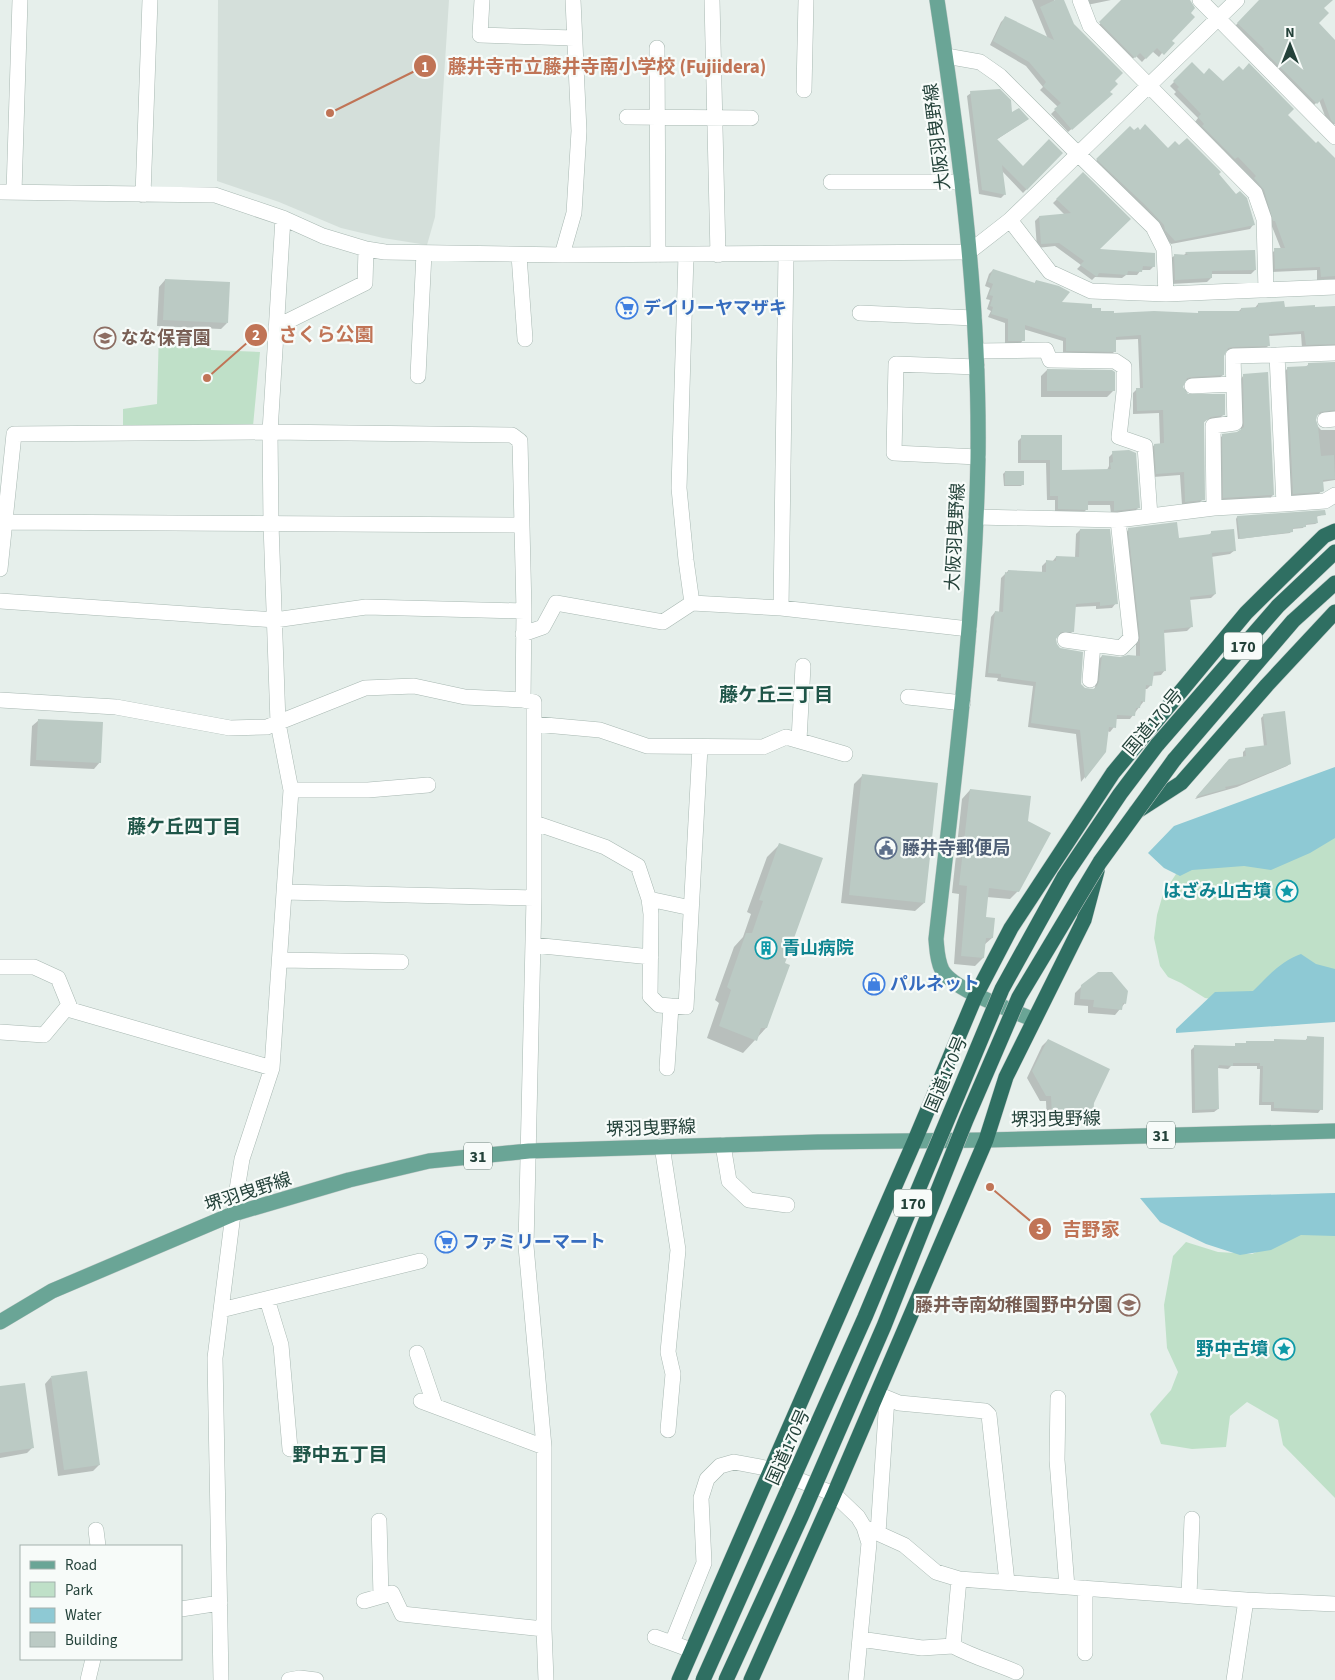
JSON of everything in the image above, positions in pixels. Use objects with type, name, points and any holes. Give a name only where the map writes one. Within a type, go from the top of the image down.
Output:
[{"type":"highway","points":[[679,1680],[915,1140],[976,995],[1011,928],[1113,773],[1246,613],[1324,536],[1335,531]]},
{"type":"highway","name":"国道170号","points":[[704,1680],[865,1317],[1002,989],[1064,877],[1120,794],[1157,745],[1278,606],[1335,552]]},
{"type":"highway","name":"国道170号","points":[[726,1680],[801,1517],[880,1335],[966,1120],[1020,998],[1100,862],[1174,760],[1293,621],[1335,583]]},
{"type":"highway","points":[[751,1680],[834,1494],[882,1396],[986,1140],[1006,1077],[1084,920],[1102,852],[1127,819],[1181,783],[1267,685],[1335,612]]},
{"type":"main road","name":"大阪羽曳野線","points":[[937,0],[956,123],[969,252],[977,351],[978,457],[976,517],[963,703],[936,939],[937,957],[948,979],[976,995],[1034,1020]]},
{"type":"main road","name":"堺羽曳野線","points":[[0,1322],[52,1291],[233,1214],[349,1180],[429,1161],[529,1151],[662,1146],[1335,1131]]},
{"type":"street","points":[[20,0],[7,192],[215,195],[283,218],[323,236],[366,249],[385,252],[519,255],[969,252],[1010,220],[1237,0]]},
{"type":"street","points":[[143,195],[150,0]]},
{"type":"street","points":[[482,0],[480,35],[574,38]]},
{"type":"street","points":[[562,255],[574,213],[578,140],[573,0]]},
{"type":"street","points":[[712,0],[718,255]]},
{"type":"street","points":[[804,90],[806,0]]},
{"type":"street","points":[[1080,0],[1090,26],[1255,193],[1264,219],[1266,290]]},
{"type":"street","points":[[1200,0],[1335,137]]},
{"type":"street","points":[[657,48],[658,255]]},
{"type":"street","points":[[946,56],[980,62],[1000,76],[1153,227],[1164,249],[1166,294]]},
{"type":"street","points":[[627,117],[751,118]]},
{"type":"street","points":[[831,182],[962,182]]},
{"type":"street","points":[[221,1680],[215,1358],[233,1214],[242,1159],[272,1068],[291,790],[278,723],[271,524],[270,432],[283,218]]},
{"type":"street","points":[[1010,220],[1050,272],[1091,291],[1166,294],[1335,287]]},
{"type":"street","points":[[276,327],[365,283],[366,249]]},
{"type":"street","points":[[418,376],[424,253]]},
{"type":"street","points":[[781,608],[786,254]]},
{"type":"street","points":[[519,255],[525,339]]},
{"type":"street","points":[[686,255],[678,488],[692,603]]},
{"type":"street","points":[[860,313],[974,318]]},
{"type":"street","points":[[977,351],[1046,350],[1050,360],[1115,362],[1124,367],[1124,392],[1119,437],[1146,446],[1150,516]]},
{"type":"street","points":[[1214,508],[1213,426],[1235,423],[1233,356],[1335,353]]},
{"type":"street","points":[[1277,355],[1284,504]]},
{"type":"street","points":[[977,367],[896,364],[894,452],[978,457]]},
{"type":"street","points":[[1192,386],[1233,384]]},
{"type":"street","points":[[0,569],[14,434],[270,432],[512,435],[520,441],[524,611],[523,700]]},
{"type":"street","points":[[976,517],[1118,520],[1214,508],[1325,501],[1335,495]]},
{"type":"street","points":[[1065,640],[1121,648],[1131,638],[1118,520]]},
{"type":"street","points":[[4,522],[522,525]]},
{"type":"street","points":[[0,601],[275,620],[366,606],[524,611]]},
{"type":"street","points":[[523,634],[543,627],[556,603],[663,622],[692,603],[781,608],[969,628]]},
{"type":"street","points":[[1090,680],[1093,644]]},
{"type":"street","points":[[799,740],[803,666]]},
{"type":"street","points":[[0,700],[116,707],[230,728],[267,726],[278,723],[366,688],[414,686],[465,697],[534,702],[534,898],[526,1246],[544,1447],[544,1629],[546,1680]]},
{"type":"street","points":[[908,697],[963,703]]},
{"type":"street","points":[[534,724],[600,730],[647,746],[763,747],[786,736],[845,754]]},
{"type":"street","points":[[535,823],[605,847],[638,866],[649,899],[651,914],[650,996],[658,1005],[686,1007],[700,747]]},
{"type":"street","points":[[291,790],[368,790],[428,785]]},
{"type":"street","points":[[284,892],[534,898]]},
{"type":"street","points":[[649,899],[692,908]]},
{"type":"street","points":[[533,944],[651,956]]},
{"type":"street","points":[[280,960],[401,962]]},
{"type":"street","points":[[0,967],[34,967],[58,978],[71,1010],[272,1068]]},
{"type":"street","points":[[0,1032],[44,1035],[69,1005]]},
{"type":"street","points":[[667,1068],[671,1006]]},
{"type":"street","points":[[723,1145],[730,1181],[749,1200],[787,1205]]},
{"type":"street","points":[[662,1146],[678,1250],[668,1352],[673,1374],[668,1430]]},
{"type":"street","points":[[221,1310],[420,1261]]},
{"type":"street","points":[[267,1299],[281,1345],[290,1449]]},
{"type":"street","points":[[417,1353],[428,1404],[544,1447]]},
{"type":"street","points":[[878,1534],[882,1396],[899,1403],[985,1411],[989,1415],[1007,1582]]},
{"type":"street","points":[[1058,1398],[1057,1460],[1067,1587]]},
{"type":"street","points":[[672,1643],[704,1563],[701,1498],[707,1479],[720,1466],[734,1462],[771,1469],[834,1494],[858,1517],[864,1527],[869,1543],[856,1680]]},
{"type":"street","points":[[1190,1596],[1192,1519]]},
{"type":"street","points":[[379,1521],[381,1596]]},
{"type":"street","points":[[864,1527],[904,1545],[936,1572],[959,1579],[1246,1600],[1335,1604]]},
{"type":"street","points":[[96,1530],[98,1545]]},
{"type":"street","points":[[953,1646],[959,1579]]},
{"type":"street","points":[[1085,1588],[1085,1653]]},
{"type":"street","points":[[364,1601],[392,1593],[402,1614],[544,1629]]},
{"type":"street","points":[[1234,1680],[1246,1600]]},
{"type":"street","points":[[182,1609],[220,1602]]},
{"type":"street","points":[[655,1637],[692,1650]]},
{"type":"street","points":[[860,1639],[922,1648],[953,1646],[1016,1672]]},
{"type":"street","points":[[88,1680],[93,1660]]},
{"type":"street","points":[[296,1679],[316,1680]]},
{"type":"shaded area","points":[[218,0],[449,0],[435,217],[427,245],[383,238],[341,228],[279,202],[217,181]]},
{"type":"green space","points":[[159,330],[208,331],[211,350],[260,352],[253,426],[123,425],[123,409],[157,404]]},
{"type":"green space","points":[[1335,817],[1335,981],[1230,1002],[1205,998],[1168,977],[1160,966],[1154,938],[1157,915],[1163,894],[1176,874]]},
{"type":"green space","points":[[1335,1228],[1335,1498],[1283,1445],[1278,1420],[1247,1402],[1230,1416],[1226,1447],[1192,1449],[1161,1444],[1150,1414],[1171,1390],[1178,1372],[1167,1348],[1164,1305],[1173,1256],[1186,1242],[1218,1252],[1252,1254],[1304,1231]]},
{"type":"water","points":[[1335,767],[1335,838],[1310,853],[1271,870],[1244,866],[1192,870],[1180,876],[1164,868],[1148,853],[1174,826]]},
{"type":"water","points":[[1301,954],[1316,964],[1335,969],[1335,1022],[1176,1033],[1176,1029],[1215,992],[1253,991],[1281,965]]},
{"type":"water","points":[[1335,1193],[1335,1236],[1301,1235],[1271,1250],[1240,1255],[1206,1244],[1160,1222],[1140,1198]]},
{"type":"building","points":[[1055,0],[1064,0],[1074,24],[1123,73],[1115,81],[1118,84],[1110,92],[1113,94],[1072,130],[1054,109],[1061,103],[1043,86],[1046,82],[1029,62],[993,41],[1005,16],[1054,40],[1040,7]]},
{"type":"building","points":[[1121,0],[1190,0],[1195,8],[1191,13],[1195,17],[1172,41],[1175,43],[1164,55],[1157,48],[1146,59],[1140,53],[1135,58],[1099,22]]},
{"type":"building","points":[[1259,0],[1333,0],[1324,8],[1329,13],[1319,23],[1335,40],[1335,124],[1331,120],[1323,98],[1317,104],[1237,23]]},
{"type":"building","points":[[1192,62],[1204,74],[1209,68],[1223,81],[1239,66],[1243,70],[1249,63],[1294,109],[1288,115],[1316,143],[1318,141],[1335,158],[1335,276],[1321,277],[1320,267],[1275,269],[1274,248],[1285,248],[1275,221],[1273,221],[1264,190],[1254,178],[1256,176],[1238,157],[1235,159],[1202,126],[1204,124],[1198,117],[1201,114],[1177,89],[1179,87],[1173,81]]},
{"type":"building","points":[[1000,89],[1011,100],[1012,112],[1019,108],[1029,119],[997,139],[1023,166],[1049,139],[1063,153],[1027,190],[1002,165],[1006,195],[982,190],[970,91]]},
{"type":"building","points":[[1145,124],[1168,148],[1175,141],[1179,145],[1187,138],[1221,172],[1219,174],[1236,194],[1240,191],[1247,198],[1255,225],[1175,241],[1165,230],[1164,225],[1145,205],[1096,159],[1130,126],[1134,130],[1138,127],[1140,130]]},
{"type":"building","points":[[1083,172],[1131,219],[1100,249],[1155,253],[1155,267],[1143,266],[1142,272],[1128,271],[1127,275],[1099,273],[1097,277],[1080,265],[1084,261],[1059,243],[1041,244],[1039,216],[1071,213],[1056,199]]},
{"type":"building","points":[[1255,250],[1256,270],[1212,271],[1212,278],[1175,280],[1174,254],[1188,255],[1185,252]]},
{"type":"building","points":[[993,269],[1035,283],[1036,280],[1059,286],[1070,292],[1062,302],[1092,304],[1092,308],[1101,308],[1101,311],[1114,311],[1114,313],[1241,311],[1241,308],[1258,307],[1258,303],[1284,301],[1285,307],[1335,306],[1335,344],[1306,345],[1304,331],[1269,334],[1270,346],[1228,348],[1224,356],[1224,375],[1187,378],[1183,387],[1188,394],[1225,394],[1225,415],[1211,417],[1204,422],[1205,500],[1185,502],[1184,472],[1156,474],[1154,444],[1164,443],[1163,410],[1137,411],[1136,388],[1143,388],[1141,335],[1116,337],[1116,352],[1066,351],[1066,338],[1025,325],[1025,341],[1008,341],[1008,319],[991,314],[993,307],[990,306],[993,296],[989,295],[993,284],[988,282]]},
{"type":"building","points":[[165,279],[230,282],[228,323],[163,320]]},
{"type":"building","points":[[1335,362],[1335,410],[1320,412],[1316,420],[1321,456],[1334,455],[1335,479],[1323,480],[1324,491],[1322,492],[1293,494],[1287,367],[1308,366],[1308,363]]},
{"type":"building","points":[[1047,369],[1112,370],[1115,372],[1115,391],[1047,391]]},
{"type":"building","points":[[1268,372],[1274,495],[1223,498],[1222,434],[1237,432],[1244,427],[1243,374]]},
{"type":"building","points":[[1021,435],[1062,435],[1062,470],[1111,469],[1110,463],[1113,462],[1112,451],[1129,450],[1136,453],[1140,508],[1114,511],[1114,501],[1088,501],[1088,510],[1058,509],[1058,496],[1050,496],[1050,460],[1021,460]]},
{"type":"building","points":[[1005,471],[1024,471],[1024,485],[1005,485]]},
{"type":"building","points":[[1325,510],[1326,515],[1317,516],[1318,523],[1306,524],[1306,527],[1293,528],[1293,532],[1240,539],[1237,516]]},
{"type":"building","points":[[1177,522],[1179,538],[1211,534],[1211,531],[1234,529],[1236,551],[1212,553],[1216,594],[1190,597],[1193,627],[1164,630],[1166,671],[1154,672],[1152,686],[1146,685],[1145,702],[1141,701],[1140,708],[1136,708],[1135,716],[1117,715],[1116,728],[1109,727],[1106,752],[1085,779],[1080,730],[1031,723],[1036,682],[1001,677],[1001,674],[988,673],[995,611],[1003,612],[1005,572],[1008,573],[1008,570],[1046,572],[1046,560],[1056,561],[1056,556],[1079,557],[1080,529],[1110,529],[1118,604],[1100,606],[1100,602],[1076,604],[1074,632],[1061,632],[1056,639],[1060,648],[1083,652],[1081,684],[1085,688],[1094,689],[1099,681],[1102,655],[1120,657],[1128,655],[1140,656],[1140,637],[1128,528]]},
{"type":"building","points":[[1285,711],[1291,764],[1241,784],[1225,787],[1226,789],[1196,797],[1229,759],[1246,756],[1245,748],[1267,745],[1263,714]]},
{"type":"building","points":[[38,719],[103,722],[101,763],[36,760]]},
{"type":"building","points":[[862,774],[938,783],[925,903],[849,895]]},
{"type":"building","points":[[970,789],[1031,796],[1028,821],[1051,833],[1019,892],[989,888],[986,917],[995,918],[993,938],[986,938],[984,958],[961,956],[967,886],[959,885]]},
{"type":"building","name":"青山病院","points":[[779,843],[823,858],[785,963],[790,965],[767,1028],[761,1028],[757,1041],[719,1026],[731,990],[727,987],[746,933],[752,933],[763,901],[759,900]]},
{"type":"building","points":[[1098,972],[1112,972],[1128,991],[1126,1004],[1123,1003],[1122,1010],[1093,1007],[1094,1000],[1080,999],[1081,985]]},
{"type":"building","points":[[1307,1036],[1324,1037],[1323,1110],[1274,1108],[1274,1102],[1262,1102],[1263,1066],[1260,1066],[1260,1063],[1233,1063],[1233,1066],[1219,1065],[1218,1068],[1219,1109],[1195,1110],[1194,1045],[1235,1046],[1235,1043],[1246,1043],[1246,1041],[1274,1041],[1274,1039],[1307,1040]]},
{"type":"building","points":[[1048,1039],[1110,1069],[1094,1103],[1093,1116],[1052,1117],[1051,1096],[1046,1096],[1032,1071]]},
{"type":"building","points":[[87,1371],[100,1465],[64,1470],[51,1376]]},
{"type":"building","points":[[25,1383],[34,1448],[0,1453],[0,1386]]},
{"type":"place","name":"藤井寺市立藤井寺南小学校 (Fujiidera)","points":[[330,113]]},
{"type":"place","name":"デイリーヤマザキ","points":[[627,308]]},
{"type":"place","name":"なな保育園","points":[[105,338]]},
{"type":"place","name":"さくら公園","points":[[207,378]]},
{"type":"place","name":"藤井寺郵便局","points":[[886,848]]},
{"type":"place","name":"はざみ山古墳","points":[[1287,891]]},
{"type":"place","name":"青山病院","points":[[766,948]]},
{"type":"place","name":"パルネット","points":[[874,984]]},
{"type":"place","name":"吉野家","points":[[990,1187]]},
{"type":"place","name":"ファミリーマート","points":[[446,1242]]},
{"type":"place","name":"藤井寺南幼稚園野中分園","points":[[1129,1305]]},
{"type":"place","name":"野中古墳","points":[[1284,1349]]},
{"type":"district","name":"藤ケ丘三丁目","points":[[776,694]]},
{"type":"district","name":"藤ケ丘四丁目","points":[[184,826]]},
{"type":"district","name":"野中五丁目","points":[[340,1454]]}]
